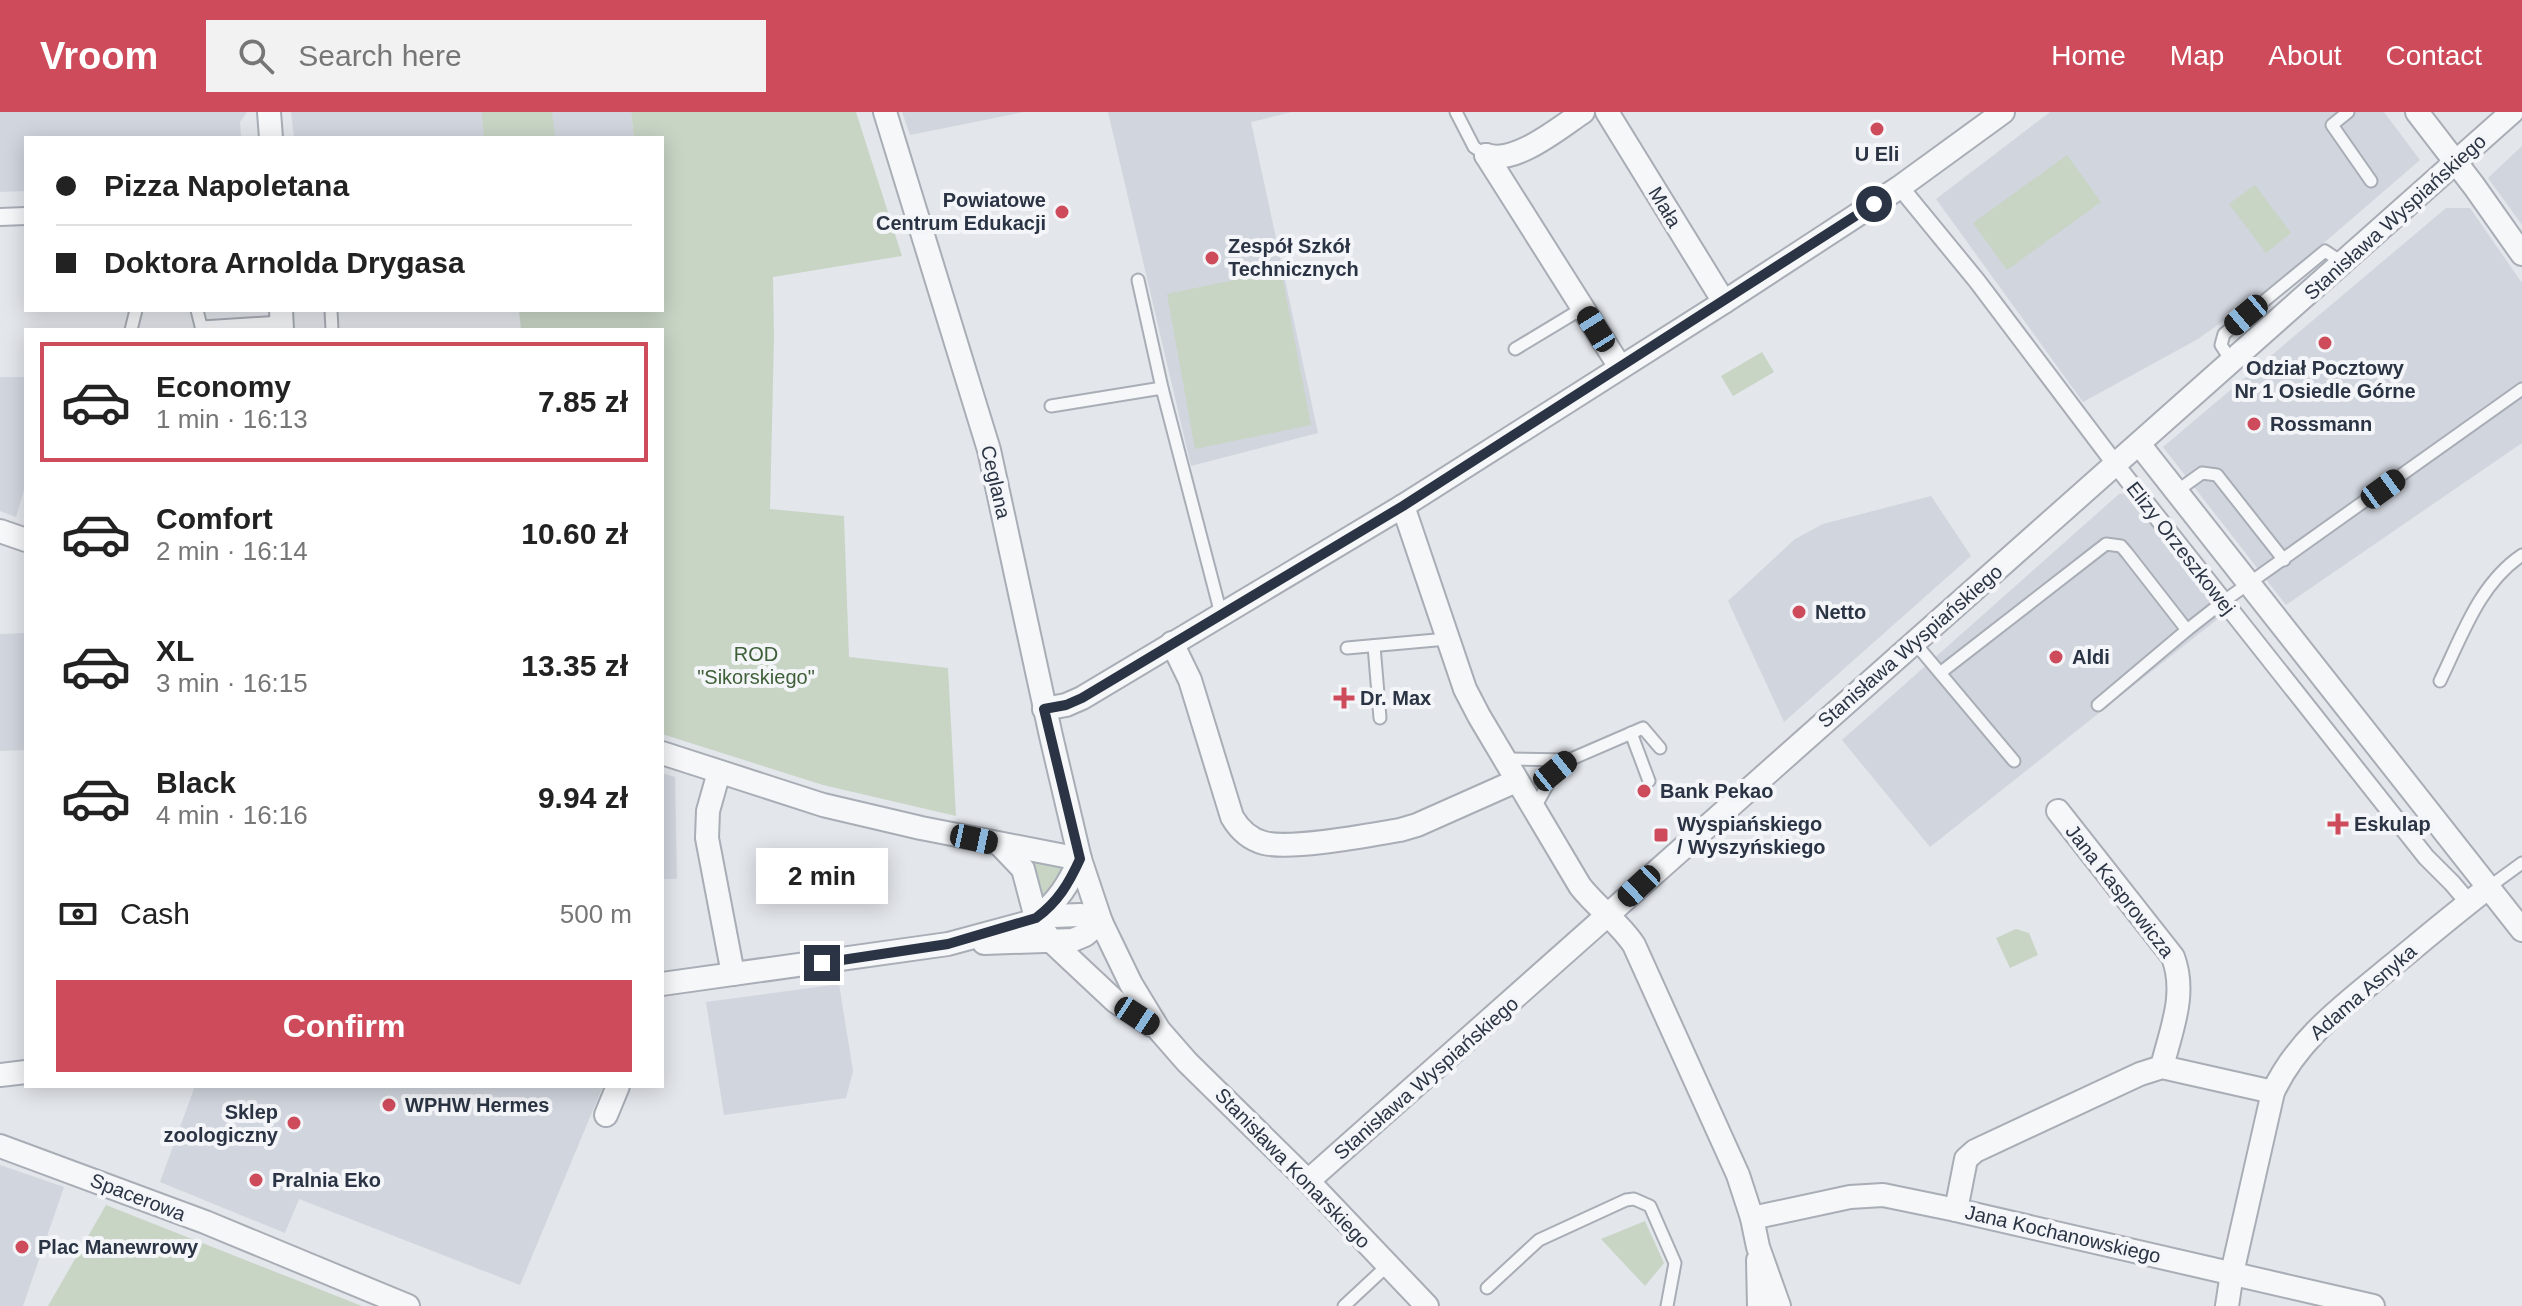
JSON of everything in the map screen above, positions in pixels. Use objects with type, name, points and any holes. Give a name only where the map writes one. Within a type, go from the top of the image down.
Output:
[{"type":"street","points":[[269,112],[271,136]]},
{"type":"street","name":"Ceglana","points":[[885,112],[989,450],[1044,709],[1080,859],[1101,922],[1131,984],[1159,1030]]},
{"type":"street","points":[[1486,155],[1495,158],[1513,156],[1583,112]]},
{"type":"street","name":"Mała","points":[[1607,112],[1724,302]]},
{"type":"street","points":[[1044,709],[1082,698],[1403,506],[1900,187],[2003,112]]},
{"type":"street","points":[[2417,112],[2522,254]]},
{"type":"street","name":"Stanisława Wyspiańskiego","points":[[1308,1181],[2512,112]]},
{"type":"street","points":[[1486,155],[1620,367]]},
{"type":"street","name":"Elizy Orzeszkowej","points":[[1900,187],[1977,281],[2116,465],[2426,857],[2469,903]]},
{"type":"street","points":[[0,217],[24,216]]},
{"type":"street","name":"Elizy Orzeszkowej","points":[[2139,444],[2522,930]]},
{"type":"street","points":[[1403,506],[1465,689],[1580,886],[1594,905],[1624,928],[1634,945],[1729,1154],[1779,1306]]},
{"type":"street","points":[[1172,643],[1190,680],[1232,817],[1243,832],[1259,841],[1294,844],[1400,830],[1516,781]]},
{"type":"street","points":[[664,754],[823,805],[1000,845],[1080,859],[1062,893],[1036,918]]},
{"type":"street","points":[[719,772],[708,811],[707,838],[733,974]]},
{"type":"street","name":"Jana Kasprowicza","points":[[2058,811],[2173,957],[2180,975],[2180,997],[2162,1067]]},
{"type":"street","points":[[1000,845],[1023,869],[1036,918],[1051,941],[1115,1001],[1159,1030]]},
{"type":"street","name":"Adama Asnyka","points":[[2227,1306],[2273,1092],[2282,1072],[2313,1033],[2489,887]]},
{"type":"street","points":[[948,944],[1036,918],[1074,915],[1101,922]]},
{"type":"street","points":[[664,984],[948,944],[1051,941],[1080,937],[1101,922]]},
{"type":"street","name":"Stanisława Konarskiego","points":[[1159,1030],[1427,1306]]},
{"type":"street","points":[[1956,1210],[1966,1159],[1975,1151],[2140,1074],[2162,1067],[2273,1092]]},
{"type":"street","points":[[0,1075],[24,1072]]},
{"type":"street","points":[[606,1115],[617,1088]]},
{"type":"street","name":"Spacerowa","points":[[0,1146],[205,1222],[408,1306]]},
{"type":"street","name":"Jana Kochanowskiego","points":[[1752,1218],[1866,1194],[1956,1210],[2373,1306]]},
{"type":"street","points":[[1758,1247],[1759,1306]]},
{"type":"lane","points":[[1456,112],[1474,147],[1486,155]]},
{"type":"lane","points":[[2348,112],[2332,125],[2371,181]]},
{"type":"lane","points":[[1138,280],[1162,388],[1221,614]]},
{"type":"lane","points":[[1515,349],[1583,308]]},
{"type":"lane","points":[[202,328],[281,321]]},
{"type":"lane","points":[[1051,406],[1162,388]]},
{"type":"lane","points":[[2098,705],[2224,601],[2522,389]]},
{"type":"lane","points":[[2177,491],[2202,473],[2217,475],[2284,560]]},
{"type":"lane","points":[[1940,673],[2106,544],[2115,543],[2127,553],[2187,630]]},
{"type":"lane","points":[[2440,681],[2479,600],[2499,574],[2522,555]]},
{"type":"lane","points":[[1347,648],[1447,639]]},
{"type":"lane","points":[[1914,642],[2014,761]]},
{"type":"lane","points":[[1374,646],[1380,718]]},
{"type":"lane","points":[[1534,809],[1555,771],[1569,760],[1643,728],[1660,748]]},
{"type":"lane","points":[[1631,733],[1649,781]]},
{"type":"lane","points":[[1504,759],[1569,760]]},
{"type":"lane","points":[[2489,887],[2522,863]]},
{"type":"lane","points":[[1487,1288],[1539,1240],[1634,1199],[1650,1206],[1675,1263],[1667,1306]]},
{"type":"lane","points":[[1344,1306],[1388,1265]]},
{"type":"shaded area","points":[[0,112],[247,112],[240,122],[241,136],[24,136],[24,191],[0,192]]},
{"type":"shaded area","points":[[291,112],[631,112],[634,136],[294,136]]},
{"type":"shaded area","points":[[902,112],[1024,112],[910,135]]},
{"type":"shaded area","name":"Zespół Szkół Technicznych","points":[[1108,112],[1292,112],[1251,122],[1318,433],[1191,466]]},
{"type":"shaded area","points":[[2050,112],[2384,112],[2420,160],[2282,279],[2198,339],[2083,402],[1936,199]]},
{"type":"shaded area","points":[[2522,146],[2522,225],[2488,178]]},
{"type":"shaded area","points":[[2446,208],[2470,208],[2522,283],[2522,443],[2286,605],[2163,447]]},
{"type":"shaded area","points":[[0,377],[24,377],[24,490],[16,517],[0,511]]},
{"type":"shaded area","points":[[2131,493],[2224,614],[1930,847],[1842,740],[2119,494]]},
{"type":"shaded area","points":[[1931,496],[1971,556],[1784,722],[1728,601],[1795,539],[1823,524]]},
{"type":"shaded area","points":[[24,633],[24,750],[0,751],[0,634]]},
{"type":"shaded area","points":[[664,774],[675,777],[677,879],[664,879]]},
{"type":"shaded area","points":[[839,984],[853,1071],[846,1098],[724,1115],[706,1002]]},
{"type":"shaded area","points":[[194,1088],[602,1088],[520,1285],[299,1199],[285,1233],[160,1182]]},
{"type":"shaded area","name":"Plac Manewrowy","points":[[0,1165],[64,1187],[23,1306],[0,1306]]},
{"type":"green space","points":[[482,112],[552,112],[555,136],[484,136]]},
{"type":"green space","name":"ROD \"Sikorskiego\"","points":[[631,112],[856,112],[902,256],[773,277],[770,509],[844,516],[849,657],[948,668],[956,816],[823,785],[664,735],[664,328],[521,328],[519,312],[664,312],[664,136],[634,136]]},
{"type":"green space","points":[[2067,155],[2101,202],[2007,270],[1973,223]]},
{"type":"green space","points":[[2255,185],[2291,233],[2266,253],[2229,204]]},
{"type":"green space","points":[[1281,270],[1311,425],[1195,449],[1167,294]]},
{"type":"green space","points":[[1762,352],[1774,372],[1733,396],[1721,376]]},
{"type":"green space","points":[[1034,859],[1063,868],[1059,882],[1040,904]]},
{"type":"green space","points":[[2016,929],[2029,933],[2038,955],[2010,968],[1996,938]]},
{"type":"green space","points":[[106,1205],[362,1306],[48,1306]]},
{"type":"green space","points":[[1645,1221],[1664,1263],[1645,1286],[1601,1239]]},
{"type":"place","name":"U Eli","points":[[1877,129]]},
{"type":"place","name":"Powiatowe Centrum Edukacji","points":[[1062,212]]},
{"type":"place","name":"Zespół Szkół Technicznych","points":[[1212,258]]},
{"type":"place","name":"Odział Pocztowy Nr 1 Osiedle Górne","points":[[2325,343]]},
{"type":"place","name":"Rossmann","points":[[2254,424]]},
{"type":"place","name":"Netto","points":[[1799,612]]},
{"type":"place","name":"Aldi","points":[[2056,657]]},
{"type":"place","name":"Dr. Max","points":[[1344,698]]},
{"type":"place","name":"Bank Pekao","points":[[1644,791]]},
{"type":"place","name":"Eskulap","points":[[2338,824]]},
{"type":"place","name":"Wyspiańskiego / Wyszyńskiego","points":[[1661,835]]},
{"type":"place","name":"WPHW Hermes","points":[[389,1105]]},
{"type":"place","name":"Sklep zoologiczny","points":[[294,1123]]},
{"type":"place","name":"Pralnia Eko","points":[[256,1180]]},
{"type":"place","name":"Plac Manewrowy","points":[[22,1247]]},
{"type":"route","points":[[822,963],[948,944],[1036,918],[1055,903],[1080,859],[1044,709],[1082,698],[1403,506],[1874,204]]}]
